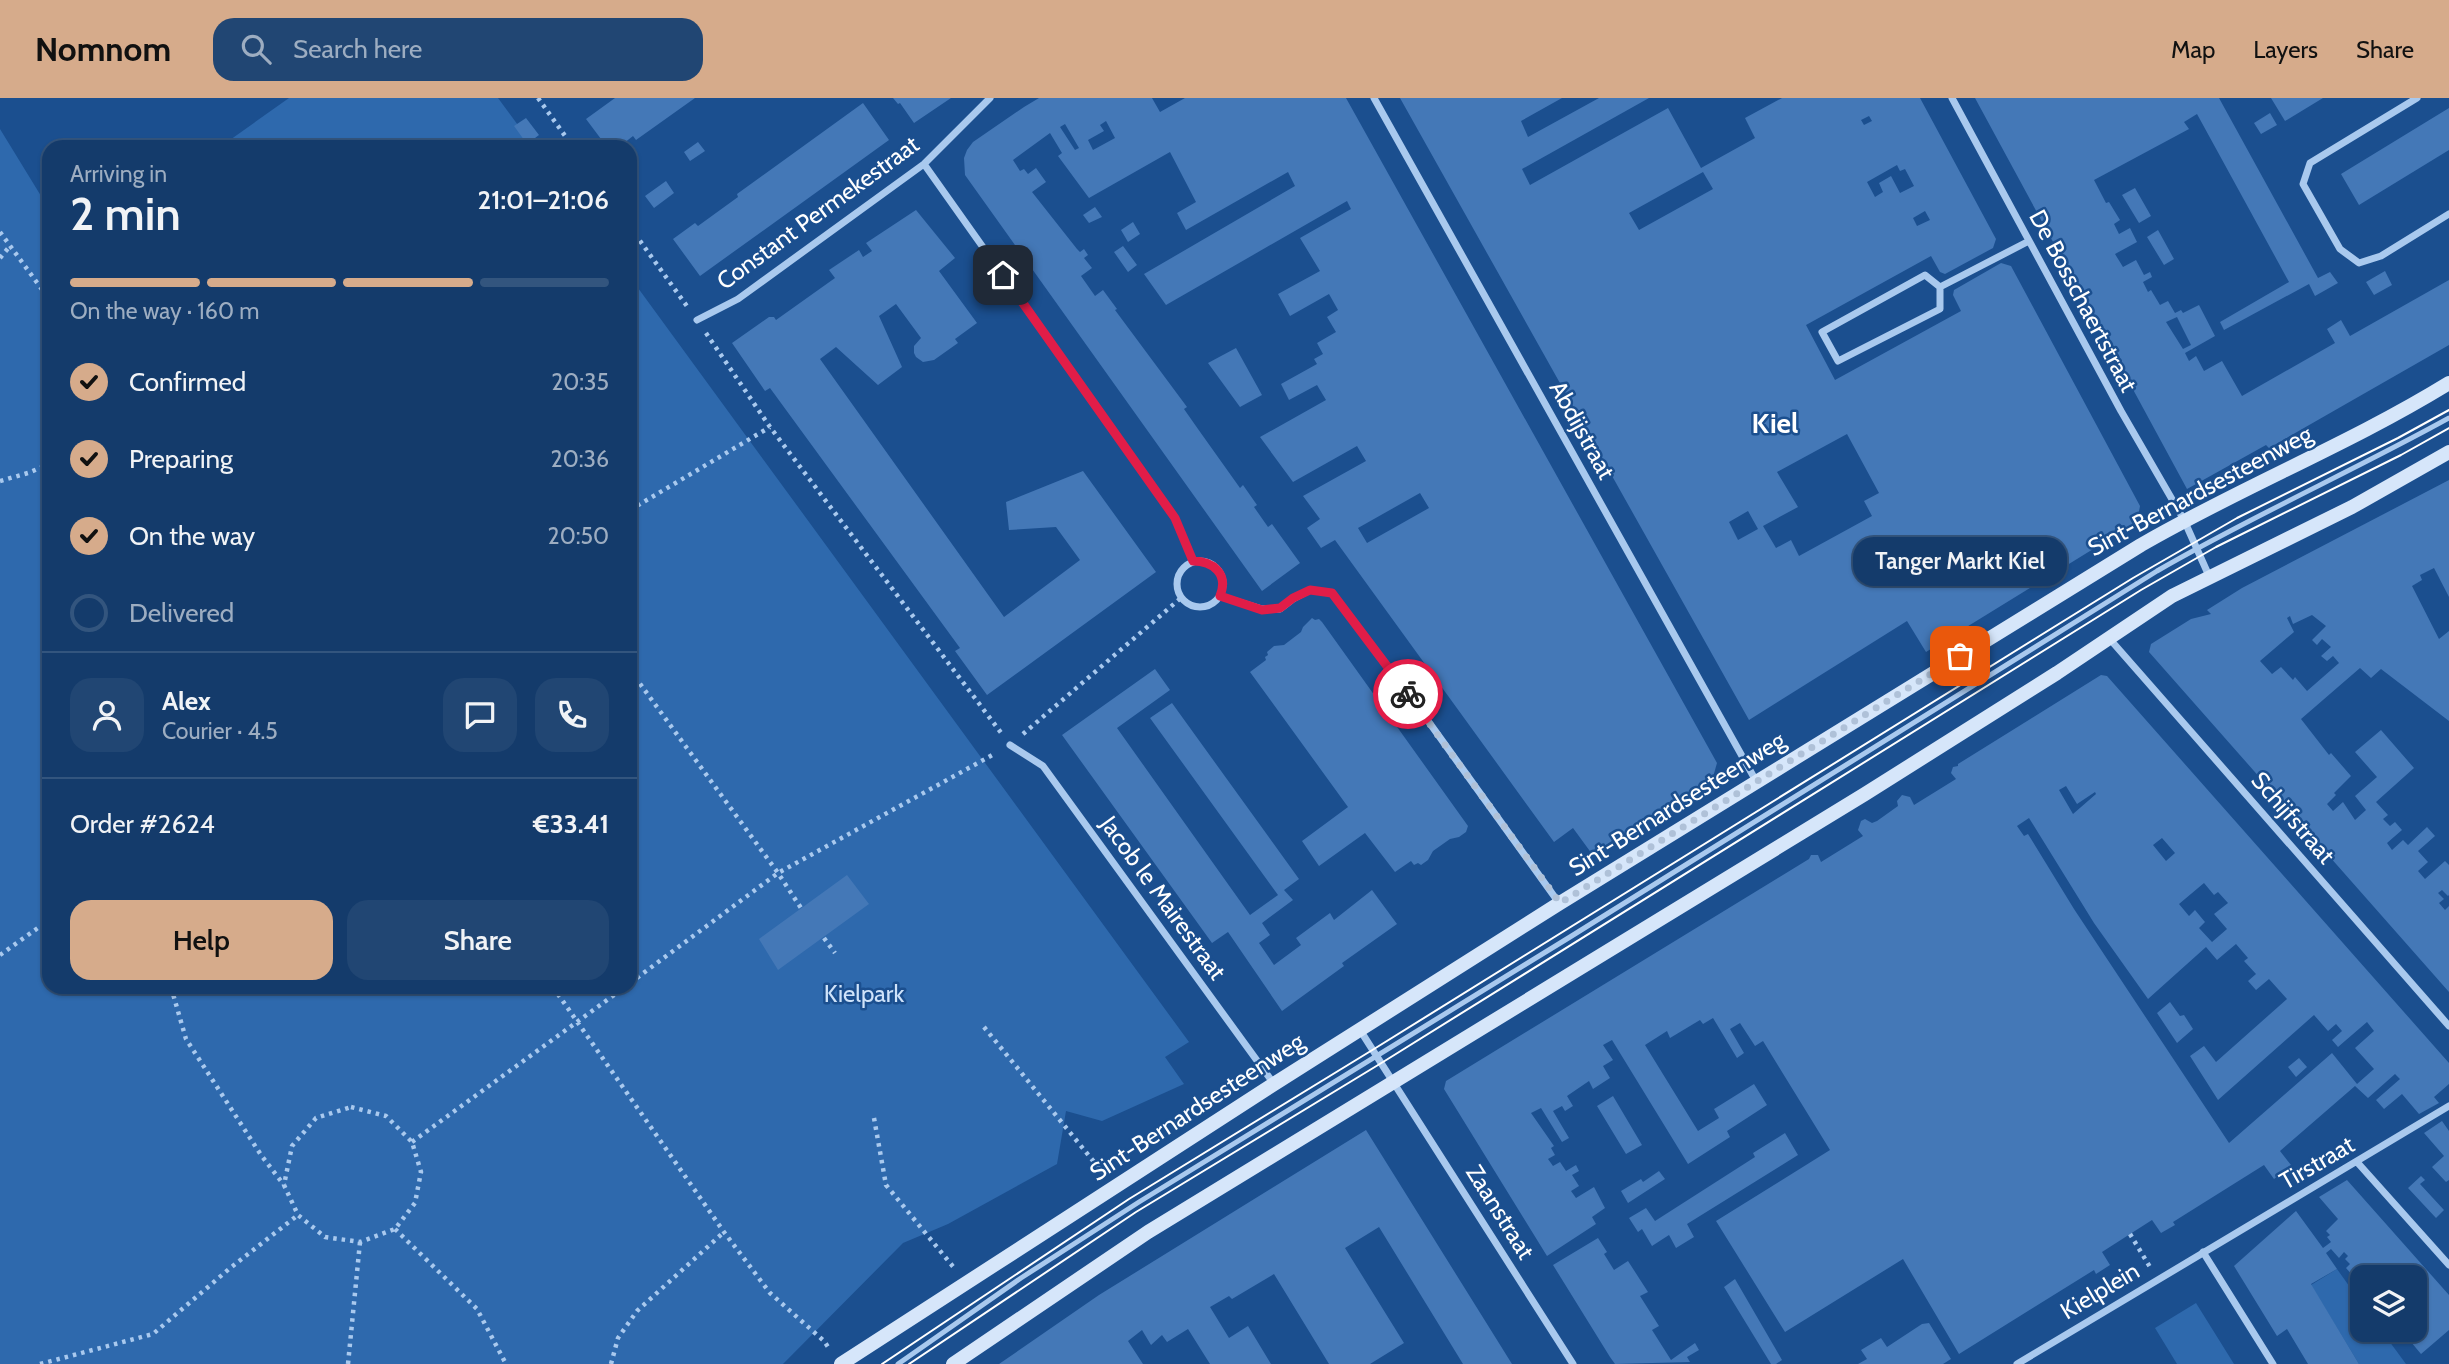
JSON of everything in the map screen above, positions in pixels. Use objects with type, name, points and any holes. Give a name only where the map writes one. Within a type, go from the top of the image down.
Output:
[{"type":"street","name":"Abdijstraat","points":[[1374,98],[1756,781]]},
{"type":"street","name":"De Bosschaertstraat","points":[[1952,98],[2184,520],[2209,576]]},
{"type":"street","points":[[2417,98],[2310,163],[2303,184],[2340,249],[2359,262],[2381,256],[2449,214]]},
{"type":"street","name":"Constant Permekestraat","points":[[697,320],[738,299],[924,164],[987,99]]},
{"type":"street","points":[[924,164],[1175,518],[1193,561]]},
{"type":"street","points":[[1940,287],[2029,241]]},
{"type":"street","points":[[1925,275],[1940,287],[1940,309],[1838,362],[1822,332],[1925,275]]},
{"type":"street","name":"Sint-Bernardsesteenweg","points":[[836,1358],[966,1283],[1560,903],[2184,520],[2393,415],[2449,383]]},
{"type":"street","points":[[953,1364],[1148,1232],[1864,794],[2057,673],[2108,636],[2209,576],[2352,507],[2449,452]]},
{"type":"street","points":[[1193,561],[1210,563],[1220,573],[1223,589],[1220,596],[1211,604],[1193,605],[1182,597],[1177,586],[1178,578],[1193,561]]},
{"type":"street","points":[[1220,596],[1262,610],[1280,608],[1310,590],[1332,593],[1560,903]]},
{"type":"street","name":"Schijfstraat","points":[[2108,636],[2449,1026]]},
{"type":"street","name":"Jacob le Mairestraat","points":[[1010,745],[1043,766],[1274,1084]]},
{"type":"street","name":"Zaanstraat","points":[[1360,1030],[1573,1364]]},
{"type":"street","name":"Tirstraat","points":[[2203,1252],[2449,1106]]},
{"type":"street","points":[[2357,1162],[2449,1265]]},
{"type":"street","points":[[2203,1252],[2273,1364]]},
{"type":"street","name":"Kielplein","points":[[2017,1364],[2203,1252]]},
{"type":"lane","points":[[898,1364],[1021,1278],[1127,1210],[2197,548],[2449,418]]},
{"type":"path","points":[[538,98],[568,140]]},
{"type":"path","points":[[0,232],[42,289]]},
{"type":"path","points":[[637,237],[770,427],[1010,745]]},
{"type":"path","points":[[0,258],[10,246]]},
{"type":"path","points":[[637,506],[770,427]]},
{"type":"path","points":[[0,481],[42,467]]},
{"type":"path","points":[[637,978],[778,873],[1010,745],[1182,597]]},
{"type":"path","points":[[637,680],[801,908]]},
{"type":"path","points":[[0,955],[42,925]]},
{"type":"path","points":[[824,938],[835,953]]},
{"type":"path","points":[[173,994],[186,1039],[261,1155],[284,1185],[298,1215],[325,1237],[360,1242],[395,1229],[415,1203],[421,1172],[412,1142],[386,1116],[351,1107],[316,1118],[292,1146],[284,1185]]},
{"type":"path","points":[[559,994],[724,1232],[770,1293],[824,1341],[836,1358]]},
{"type":"path","points":[[412,1142],[616,994]]},
{"type":"path","points":[[984,1027],[1115,1187]]},
{"type":"path","points":[[874,1118],[886,1185],[966,1283]]},
{"type":"path","points":[[40,1364],[153,1334],[298,1215]]},
{"type":"path","points":[[395,1229],[477,1309],[506,1364]]},
{"type":"path","points":[[611,1364],[618,1338],[637,1311],[724,1232]]},
{"type":"path","points":[[2130,1234],[2157,1279]]},
{"type":"path","points":[[348,1364],[360,1242]]},
{"type":"green space","points":[[289,98],[498,98],[529,140],[230,140]]},
{"type":"green space","name":"Kielpark","points":[[0,129],[42,198],[42,994],[637,994],[637,287],[1189,1042],[1165,1057],[1184,1084],[1102,1121],[1066,1111],[1057,1164],[948,1224],[903,1243],[783,1364],[0,1364]]},
{"type":"green space","points":[[2337,1269],[2350,1287],[2350,1342],[2390,1342],[2406,1364],[2359,1364],[2311,1285]]},
{"type":"green space","points":[[2196,1303],[2234,1364],[2177,1364],[2155,1328]]},
{"type":"building","points":[[615,98],[695,98],[636,140],[633,136],[628,140],[602,140],[586,119]]},
{"type":"building","points":[[893,98],[951,98],[914,123],[900,103]]},
{"type":"building","points":[[1039,98],[1152,98],[1160,112],[1185,98],[1346,98],[1717,763],[1713,777],[1592,854],[1573,828],[1554,842],[1335,540],[1321,548],[1307,528],[1320,519],[1303,496],[1366,461],[1357,446],[1293,482],[1260,437],[1326,400],[1317,385],[1289,400],[1281,384],[1317,364],[1314,359],[1323,354],[1317,343],[1336,332],[1327,317],[1338,310],[1329,294],[1290,316],[1278,294],[1320,271],[1300,238],[1351,209],[1347,201],[1166,305],[1144,274],[1295,186],[1288,172],[1186,230],[1177,213],[1196,202],[1170,152],[1089,198],[1058,156],[1062,153],[1050,133],[1013,160],[1020,171],[1024,169],[1028,174],[1036,168],[1046,182],[1032,192],[1077,249],[1080,252],[1084,249],[1088,255],[1084,258],[1092,268],[1081,276],[1095,296],[1103,290],[1187,407],[1184,409],[1240,488],[1243,485],[1257,505],[1254,507],[1268,527],[1272,524],[1300,563],[1262,591],[965,175],[964,158],[973,142]],"holes":[[[1106,121],[1115,138],[1093,150],[1088,140],[1104,131],[1100,125]],[[1065,124],[1079,148],[1075,150],[1060,127]],[[1420,493],[1429,508],[1367,543],[1358,528]]]},
{"type":"building","points":[[1400,98],[1562,98],[1521,121],[1528,137],[1599,98],[1649,98],[1522,169],[1530,185],[1668,108],[1701,168],[1755,138],[1745,118],[1782,98],[1920,98],[1996,239],[1993,248],[1945,274],[1940,272],[1931,256],[1806,325],[1835,380],[1961,311],[1953,295],[1954,290],[2001,263],[2011,266],[2140,506],[2137,522],[1926,652],[1907,621],[1749,720]],"holes":[[[1869,116],[1872,121],[1864,125],[1861,120]],[[1897,165],[1900,171],[1905,169],[1914,186],[1900,193],[1891,176],[1879,183],[1883,192],[1875,197],[1867,182]],[[1703,172],[1713,189],[1639,230],[1629,213]],[[1925,211],[1930,220],[1917,226],[1913,218]],[[1847,434],[1879,493],[1864,501],[1872,516],[1799,556],[1791,540],[1776,548],[1763,526],[1798,507],[1777,472]],[[1748,511],[1758,529],[1738,540],[1729,522]]]},
{"type":"building","points":[[1975,98],[2219,98],[2318,278],[2330,272],[2338,283],[2315,296],[2309,284],[2224,330],[2220,322],[2289,282],[2197,114],[2184,122],[2189,129],[2094,180],[2106,203],[2109,202],[2120,220],[2114,224],[2119,234],[2130,228],[2137,242],[2115,254],[2123,267],[2136,260],[2144,275],[2150,272],[2152,277],[2143,282],[2148,292],[2151,290],[2160,305],[2168,301],[2175,313],[2181,310],[2183,313],[2199,305],[2215,336],[2185,353],[2189,361],[2196,356],[2204,371],[2222,361],[2242,396],[2335,343],[2327,329],[2341,320],[2350,336],[2449,280],[2449,345],[2269,448],[2266,445],[2187,489]],"holes":[[[2177,317],[2191,345],[2183,349],[2166,322]]]},
{"type":"building","points":[[2271,98],[2323,98],[2285,121]]},
{"type":"building","points":[[863,103],[889,140],[700,276],[673,239],[695,223],[698,226],[738,197],[737,194]]},
{"type":"building","points":[[2449,108],[2449,150],[2359,205],[2341,174]]},
{"type":"building","points":[[2270,113],[2277,125],[2261,134],[2254,123]]},
{"type":"building","points":[[526,118],[539,135],[532,140],[524,140],[514,126]]},
{"type":"building","points":[[698,142],[705,151],[690,161],[684,152]]},
{"type":"building","points":[[666,181],[674,193],[654,208],[645,196]]},
{"type":"building","points":[[2135,188],[2151,216],[2139,223],[2122,195]]},
{"type":"building","points":[[1095,207],[1102,217],[1089,223],[1083,215]]},
{"type":"building","points":[[916,210],[955,258],[939,271],[977,323],[955,339],[958,343],[934,360],[923,362],[914,353],[914,346],[921,338],[896,304],[879,316],[902,367],[878,385],[836,347],[820,359],[1004,617],[1080,560],[1056,527],[1009,530],[1006,502],[1083,471],[1156,572],[987,695],[955,651],[960,648],[770,388],[765,391],[732,343],[769,317],[776,320],[835,278],[829,270],[859,250],[863,257],[872,251],[866,243]]},
{"type":"building","points":[[1133,222],[1140,234],[1128,242],[1121,230]]},
{"type":"building","points":[[2158,230],[2174,259],[2164,265],[2147,237]]},
{"type":"building","points":[[1123,246],[1137,265],[1128,272],[1114,252]]},
{"type":"building","points":[[2385,271],[2392,285],[2374,295],[2366,282]]},
{"type":"building","points":[[1236,348],[1262,395],[1240,407],[1208,363]]},
{"type":"building","points":[[2449,480],[2449,597],[2434,568],[2420,575],[2422,580],[2412,586],[2439,639],[2449,631],[2449,721],[2381,669],[2371,678],[2360,668],[2301,719],[2329,755],[2331,753],[2351,776],[2327,804],[2333,811],[2343,802],[2355,820],[2366,810],[2355,796],[2377,777],[2355,752],[2381,730],[2414,768],[2376,802],[2388,815],[2383,819],[2390,826],[2395,822],[2402,830],[2387,843],[2392,850],[2403,840],[2408,845],[2427,827],[2435,836],[2418,851],[2428,862],[2418,871],[2425,879],[2445,861],[2449,865],[2449,895],[2442,890],[2438,893],[2444,899],[2439,903],[2445,910],[2449,906],[2449,992],[2149,652],[2151,644],[2191,619],[2211,614],[2207,610],[2242,588]],"holes":[[[2312,615],[2326,626],[2312,640],[2317,645],[2322,639],[2331,647],[2321,656],[2327,661],[2333,656],[2339,663],[2307,691],[2295,677],[2293,680],[2281,667],[2272,674],[2260,661],[2294,632],[2287,618],[2290,616],[2293,624]]]},
{"type":"building","points":[[1312,618],[1322,622],[1468,826],[1466,832],[1433,851],[1421,865],[1414,865],[1411,861],[1395,872],[1365,833],[1319,866],[1302,841],[1348,807],[1250,672],[1266,660],[1267,652],[1274,646],[1284,645],[1301,632]]},
{"type":"building","points":[[1155,669],[1170,690],[1117,728],[1250,915],[1278,895],[1150,718],[1172,703],[1299,879],[1284,890],[1293,900],[1262,923],[1270,935],[1259,943],[1274,965],[1301,945],[1296,938],[1330,913],[1334,920],[1372,890],[1397,924],[1282,1011],[1228,932],[1212,943],[1062,735]]},
{"type":"building","points":[[2101,675],[2107,676],[2449,1063],[2449,1084],[2434,1097],[2439,1103],[2419,1114],[2402,1094],[2384,1109],[2376,1100],[2400,1079],[2395,1074],[2368,1098],[2355,1086],[2280,1151],[2291,1165],[2274,1179],[2264,1165],[2173,1222],[2175,1225],[2161,1233],[2152,1220],[2102,1252],[2110,1265],[2096,1274],[2094,1270],[1959,1354],[1903,1259],[1785,1332],[1716,1221],[1830,1150],[1763,1041],[1755,1046],[1740,1023],[1730,1029],[1744,1053],[1737,1058],[1713,1018],[1703,1024],[1700,1020],[1670,1038],[1667,1031],[1645,1045],[1698,1131],[1719,1118],[1714,1109],[1754,1084],[1767,1105],[1727,1131],[1730,1137],[1688,1164],[1612,1040],[1603,1045],[1613,1060],[1603,1066],[1610,1078],[1593,1089],[1589,1081],[1567,1096],[1573,1106],[1565,1111],[1562,1106],[1553,1111],[1569,1138],[1562,1142],[1541,1108],[1531,1113],[1554,1146],[1551,1148],[1555,1155],[1548,1159],[1553,1166],[1560,1162],[1566,1171],[1576,1165],[1579,1171],[1572,1175],[1579,1186],[1571,1191],[1576,1198],[1594,1187],[1605,1208],[1592,1217],[1596,1224],[1547,1256],[1444,1089],[1446,1081],[1809,859],[1811,855],[1818,855],[1821,862],[1863,836],[1858,830],[1861,821],[1877,821],[1898,806],[1897,801],[1902,795],[1910,797],[1914,805],[1956,779],[1951,773],[1953,767]],"holes":[[[2066,786],[2077,804],[2095,792],[2096,794],[2073,814],[2059,790]],[[2029,818],[2094,923],[2148,999],[2206,947],[2217,960],[2236,944],[2248,958],[2244,961],[2256,974],[2248,981],[2256,990],[2269,979],[2287,999],[2216,1062],[2204,1046],[2190,1056],[2218,1100],[2314,1015],[2328,1031],[2336,1024],[2342,1031],[2332,1040],[2338,1047],[2367,1022],[2374,1031],[2355,1048],[2374,1069],[2357,1084],[2332,1053],[2229,1143],[2074,909],[2028,834],[2024,836],[2017,826]],[[2162,838],[2175,853],[2166,861],[2153,845]],[[2204,883],[2214,895],[2218,892],[2228,903],[2214,914],[2227,929],[2212,942],[2199,928],[2205,922],[2195,910],[2189,916],[2179,904]]]},
{"type":"building","points":[[847,875],[869,904],[778,970],[759,939]]},
{"type":"building","points":[[2170,1002],[2180,1016],[2184,1015],[2193,1029],[2177,1043],[2157,1013]]},
{"type":"building","points":[[2299,1058],[2307,1067],[2296,1077],[2288,1067]]},
{"type":"building","points":[[1613,1096],[1642,1145],[1626,1154],[1597,1106]]},
{"type":"building","points":[[2442,1121],[2449,1131],[2449,1180],[2446,1182],[2432,1167],[2444,1156],[2424,1133]]},
{"type":"building","points":[[1366,1130],[1512,1364],[1463,1364],[1379,1227],[1345,1248],[1404,1343],[1370,1364],[1329,1364],[1274,1274],[1232,1299],[1229,1296],[1210,1307],[1229,1338],[1248,1326],[1271,1364],[1210,1364],[1188,1329],[1167,1342],[1162,1335],[1151,1345],[1142,1330],[1128,1341],[1143,1364],[999,1364],[1099,1295]]},
{"type":"building","points":[[1785,1133],[1798,1155],[1687,1224],[1694,1237],[1676,1248],[1669,1235],[1652,1246],[1642,1229],[1638,1232],[1629,1218],[1646,1208],[1655,1221],[1755,1157],[1753,1153]]},
{"type":"building","points":[[1659,1171],[1665,1179],[1628,1203],[1621,1191],[1641,1179],[1643,1182]]},
{"type":"building","points":[[2421,1176],[2425,1180],[2420,1184],[2444,1210],[2436,1218],[2408,1188]]},
{"type":"building","points":[[2347,1180],[2422,1265],[2350,1265],[2350,1272],[2346,1268],[2350,1264],[2345,1259],[2348,1256],[2344,1252],[2339,1258],[2331,1249],[2326,1253],[2337,1269],[2311,1284],[2359,1364],[2308,1364],[2287,1329],[2277,1336],[2234,1266],[2296,1211],[2323,1248],[2331,1242],[2326,1231],[2338,1219],[2319,1197]]},
{"type":"building","points":[[1598,1238],[1614,1270],[1628,1261],[1648,1292],[1640,1296],[1659,1326],[1652,1330],[1671,1360],[1695,1343],[1699,1350],[1687,1357],[1690,1362],[1615,1364],[1553,1265]]},
{"type":"building","points":[[2427,1270],[2449,1295],[2449,1330],[2421,1354],[2411,1342],[2427,1342]]},
{"type":"building","points":[[1735,1279],[1782,1360],[1776,1364],[1771,1364],[1724,1287]]},
{"type":"building","points":[[1929,1323],[1951,1359],[1943,1364],[1858,1364],[1867,1359],[1861,1350],[1881,1338],[1887,1347],[1922,1324]]},
{"type":"tram line","points":[[882,1364],[1129,1199],[2133,578],[2237,518],[2449,410]]},
{"type":"tram line","points":[[909,1364],[1136,1212],[1383,1062],[2141,590],[2216,547],[2401,455],[2449,428]]},
{"type":"way so far","points":[[1408,694],[1560,903],[1960,656]]},
{"type":"place","name":"Tanger Markt Kiel","points":[[1960,656]]},
{"type":"district","name":"Kiel","points":[[1775,423]]},
{"type":"route","points":[[1003,275],[1175,518],[1193,561],[1210,563],[1220,573],[1223,589],[1220,596],[1262,610],[1280,608],[1310,590],[1332,593],[1408,694]]}]
